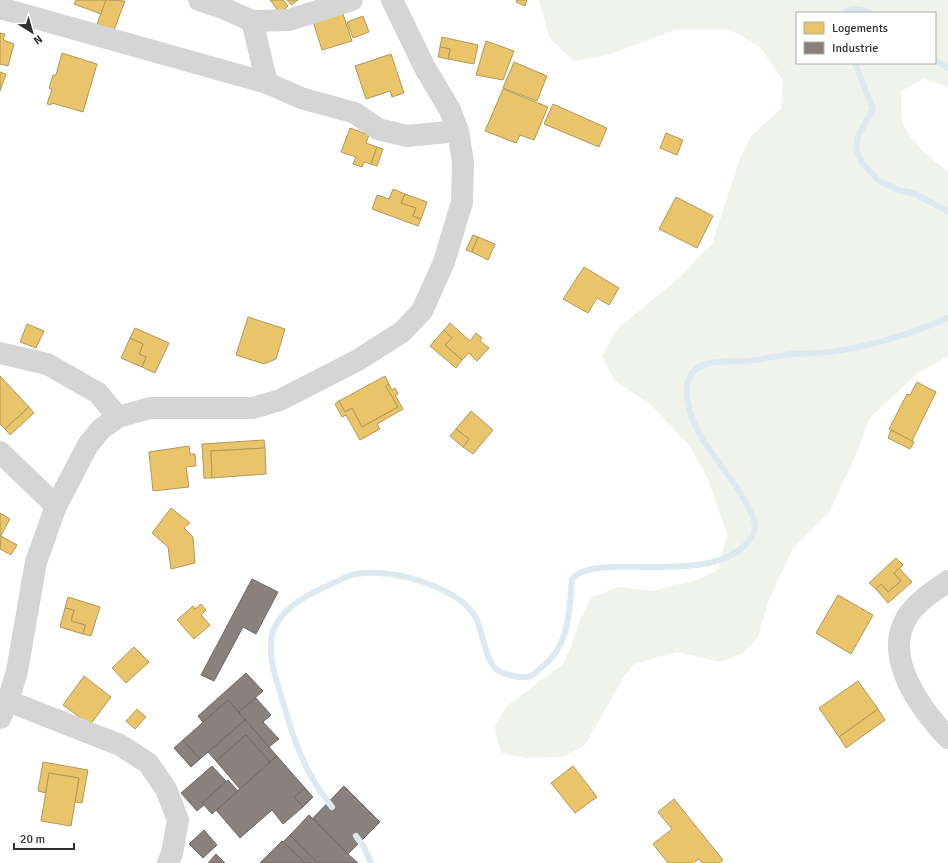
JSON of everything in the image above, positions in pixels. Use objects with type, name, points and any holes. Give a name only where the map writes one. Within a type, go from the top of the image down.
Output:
[{"type":"street","points":[[200,0],[252,21],[290,20],[352,0]]},
{"type":"street","points":[[168,863],[172,853],[178,820],[166,789],[148,763],[120,745],[4,710],[17,671],[36,562],[56,506],[88,445],[101,429],[118,417],[150,408],[253,408],[280,400],[358,360],[402,332],[422,311],[444,262],[462,202],[463,162],[458,131],[450,110],[425,68],[392,0]]},
{"type":"street","points":[[0,8],[267,83],[301,98],[355,113],[378,129],[407,136],[458,131]]},
{"type":"street","points":[[252,21],[267,83]]},
{"type":"street","points":[[0,353],[47,364],[98,393],[118,417]]},
{"type":"street","points":[[0,452],[56,506]]},
{"type":"street","points":[[948,581],[928,595],[907,617],[899,640],[902,666],[911,691],[948,738]]},
{"type":"shaded area","points":[[539,0],[948,0],[948,87],[924,79],[901,91],[903,123],[910,136],[922,150],[948,171],[948,356],[918,373],[870,418],[854,459],[830,511],[793,548],[768,602],[758,637],[743,653],[720,662],[677,652],[634,664],[623,678],[585,745],[563,757],[526,758],[501,753],[494,726],[507,706],[564,663],[580,619],[592,597],[620,587],[652,591],[697,580],[718,570],[727,534],[707,477],[688,444],[650,404],[615,381],[602,356],[617,329],[678,279],[712,244],[739,161],[752,135],[781,109],[783,80],[760,47],[731,30],[675,30],[608,55],[573,61],[549,37]]},
{"type":"building: Logements","points":[[76,0],[106,0],[101,14],[74,4]]},
{"type":"building: Logements","points":[[106,0],[125,1],[114,30],[97,24]]},
{"type":"building: Logements","points":[[270,0],[283,0],[288,6],[280,13]]},
{"type":"building: Logements","points":[[287,0],[298,0],[291,5]]},
{"type":"building: Logements","points":[[517,0],[527,0],[525,6],[516,2]]},
{"type":"building: Logements","points":[[342,11],[352,41],[322,50],[313,21]]},
{"type":"building: Logements","points":[[363,16],[369,32],[353,38],[347,22]]},
{"type":"building: Logements","points":[[0,33],[5,34],[3,40],[14,44],[8,66],[0,64]]},
{"type":"building: Logements","points":[[442,37],[478,45],[474,64],[448,59],[450,49],[440,47]]},
{"type":"building: Logements","points":[[486,41],[514,51],[503,80],[476,75]]},
{"type":"building: Logements","points":[[440,47],[450,49],[448,59],[438,57]]},
{"type":"building: Logements","points":[[62,53],[97,64],[83,112],[52,103],[51,105],[47,104],[52,89],[49,88],[53,75],[56,75]]},
{"type":"building: Logements","points":[[391,54],[404,93],[392,97],[390,91],[366,99],[355,66]]},
{"type":"building: Logements","points":[[514,62],[547,76],[537,101],[503,88]]},
{"type":"building: Logements","points":[[0,72],[6,74],[0,91]]},
{"type":"building: Logements","points":[[503,89],[548,107],[534,140],[520,135],[516,143],[485,131]]},
{"type":"building: Logements","points":[[553,104],[607,128],[599,147],[544,124]]},
{"type":"building: Logements","points":[[350,128],[369,135],[366,143],[377,147],[371,164],[364,162],[362,167],[353,164],[356,157],[341,152]]},
{"type":"building: Logements","points":[[666,133],[683,140],[677,155],[660,148]]},
{"type":"building: Logements","points":[[377,147],[383,149],[377,166],[371,164]]},
{"type":"building: Logements","points":[[393,189],[405,194],[401,203],[416,208],[413,216],[421,219],[418,226],[372,209],[377,195],[389,199]]},
{"type":"building: Logements","points":[[405,194],[427,202],[421,219],[413,216],[416,208],[401,203]]},
{"type":"building: Logements","points":[[676,197],[713,216],[697,248],[659,229]]},
{"type":"building: Logements","points":[[473,235],[478,237],[472,252],[466,250]]},
{"type":"building: Logements","points":[[478,237],[495,244],[488,260],[472,252]]},
{"type":"building: Logements","points":[[584,267],[619,288],[609,305],[597,298],[588,313],[563,299]]},
{"type":"building: Logements","points":[[248,317],[285,329],[276,359],[264,364],[236,355]]},
{"type":"building: Logements","points":[[450,323],[470,341],[476,333],[482,338],[480,341],[489,348],[477,361],[469,353],[462,360],[445,345],[452,338],[444,330]]},
{"type":"building: Logements","points":[[27,324],[44,331],[36,348],[20,342]]},
{"type":"building: Logements","points":[[135,328],[169,343],[155,373],[142,367],[146,357],[139,354],[143,344],[130,338]]},
{"type":"building: Logements","points":[[444,330],[452,338],[445,345],[462,360],[456,368],[430,346]]},
{"type":"building: Logements","points":[[130,338],[143,344],[139,354],[146,357],[142,367],[121,358]]},
{"type":"building: Logements","points":[[0,376],[29,407],[5,429],[0,424]]},
{"type":"building: Logements","points":[[385,376],[389,384],[386,386],[398,407],[362,427],[352,408],[345,412],[339,401]]},
{"type":"building: Logements","points":[[917,382],[936,392],[912,441],[889,429],[907,394],[910,395]]},
{"type":"building: Logements","points":[[389,384],[392,390],[395,388],[398,394],[395,395],[403,409],[377,424],[380,429],[360,440],[346,415],[342,417],[335,404],[339,401],[345,412],[352,408],[362,427],[398,407],[386,386]]},
{"type":"building: Logements","points":[[29,407],[34,413],[10,435],[5,429]]},
{"type":"building: Logements","points":[[471,411],[493,430],[473,454],[463,447],[469,439],[456,429]]},
{"type":"building: Logements","points":[[456,429],[469,439],[463,447],[450,436]]},
{"type":"building: Logements","points":[[891,430],[914,442],[910,449],[888,438]]},
{"type":"building: Logements","points":[[264,440],[265,448],[211,451],[212,478],[204,478],[202,444]]},
{"type":"building: Logements","points":[[189,446],[190,454],[195,454],[196,466],[186,467],[189,487],[153,491],[149,452]]},
{"type":"building: Logements","points":[[265,448],[266,474],[212,478],[211,451]]},
{"type":"building: Logements","points":[[171,508],[190,523],[184,528],[193,537],[195,563],[171,569],[168,547],[152,533]]},
{"type":"building: Logements","points":[[0,513],[10,519],[0,537]]},
{"type":"building: Logements","points":[[1,536],[17,545],[11,555],[0,549]]},
{"type":"building: Logements","points":[[896,558],[903,565],[894,573],[901,581],[888,592],[881,584],[876,589],[869,583]]},
{"type":"building: Logements","points":[[899,568],[912,582],[888,603],[876,589],[881,584],[888,592],[901,581],[894,573]]},
{"type":"building: Logements","points":[[838,595],[873,615],[851,654],[816,633]]},
{"type":"building: Logements","points":[[68,597],[100,607],[91,636],[83,634],[85,625],[71,621],[74,610],[65,608]]},
{"type":"building: Logements","points":[[201,604],[206,610],[201,615],[210,625],[194,639],[177,620],[193,606],[195,609]]},
{"type":"building: Logements","points":[[65,608],[74,610],[71,621],[85,625],[83,634],[60,627]]},
{"type":"building: Logements","points":[[134,647],[149,662],[126,683],[112,668]]},
{"type":"building: Logements","points":[[84,676],[111,697],[90,725],[63,705]]},
{"type":"building: Logements","points":[[858,681],[878,709],[839,737],[819,708]]},
{"type":"building: Logements","points":[[137,709],[146,717],[135,729],[126,721]]},
{"type":"building: Logements","points":[[878,709],[885,720],[846,748],[839,737]]},
{"type":"building: Logements","points":[[43,762],[88,770],[82,803],[75,802],[79,778],[49,773],[46,793],[38,791]]},
{"type":"building: Logements","points":[[573,766],[597,797],[575,813],[551,783]]},
{"type":"building: Logements","points":[[49,773],[79,778],[71,826],[41,821]]},
{"type":"building: Logements","points":[[674,799],[723,860],[719,863],[702,863],[699,859],[693,863],[668,863],[653,844],[672,829],[658,812]]},
{"type":"building: Industrie","points":[[252,579],[278,592],[256,634],[243,627],[214,681],[201,675]]},
{"type":"building: Industrie","points":[[246,673],[263,691],[239,712],[228,700],[203,722],[198,716]]},
{"type":"building: Industrie","points":[[256,698],[271,715],[263,722],[279,739],[269,747],[239,712]]},
{"type":"building: Industrie","points":[[228,700],[245,720],[200,759],[183,740]]},
{"type":"building: Industrie","points":[[245,720],[277,756],[270,762],[246,735],[216,761],[208,752]]},
{"type":"building: Industrie","points":[[246,735],[270,762],[240,789],[216,761]]},
{"type":"building: Industrie","points":[[183,740],[200,759],[191,767],[174,748]]},
{"type":"building: Industrie","points":[[277,756],[305,788],[294,797],[303,807],[283,824],[272,810],[240,838],[216,810]]},
{"type":"building: Industrie","points":[[212,766],[226,781],[202,803],[204,805],[197,811],[181,793]]},
{"type":"building: Industrie","points":[[228,780],[238,791],[212,814],[202,803]]},
{"type":"building: Industrie","points":[[344,786],[380,822],[348,854],[313,818]]},
{"type":"building: Industrie","points":[[305,788],[313,797],[303,807],[294,797]]},
{"type":"building: Industrie","points":[[309,815],[358,863],[318,863],[290,835]]},
{"type":"building: Industrie","points":[[204,830],[217,845],[203,858],[189,844]]},
{"type":"building: Industrie","points":[[290,835],[318,863],[305,863],[283,842]]},
{"type":"building: Industrie","points":[[282,841],[283,842],[305,863],[260,863]]},
{"type":"building: Industrie","points":[[216,854],[225,863],[208,863]]},
{"type":"waterway","points":[[846,12],[857,9],[869,12]]},
{"type":"waterway","points":[[936,61],[948,68]]},
{"type":"waterway","points":[[855,64],[873,109],[858,136],[856,149],[862,163],[879,181],[898,190],[913,193],[948,211]]},
{"type":"waterway","points":[[332,807],[310,775],[299,752],[274,673],[271,651],[273,631],[282,616],[294,604],[345,577],[353,575],[371,573],[387,574],[422,582],[440,588],[455,597],[467,607],[476,618],[487,653],[493,666],[497,670],[514,676],[531,676],[551,659],[558,649],[563,639],[569,616],[572,579],[584,571],[602,568],[677,567],[703,564],[726,558],[744,546],[752,536],[755,530],[755,524],[749,509],[737,487],[701,436],[689,408],[687,399],[688,382],[697,368],[706,364],[718,362],[748,361],[792,354],[826,353],[890,339],[948,318]]},
{"type":"waterway","points":[[356,836],[364,847],[371,863]]}]
